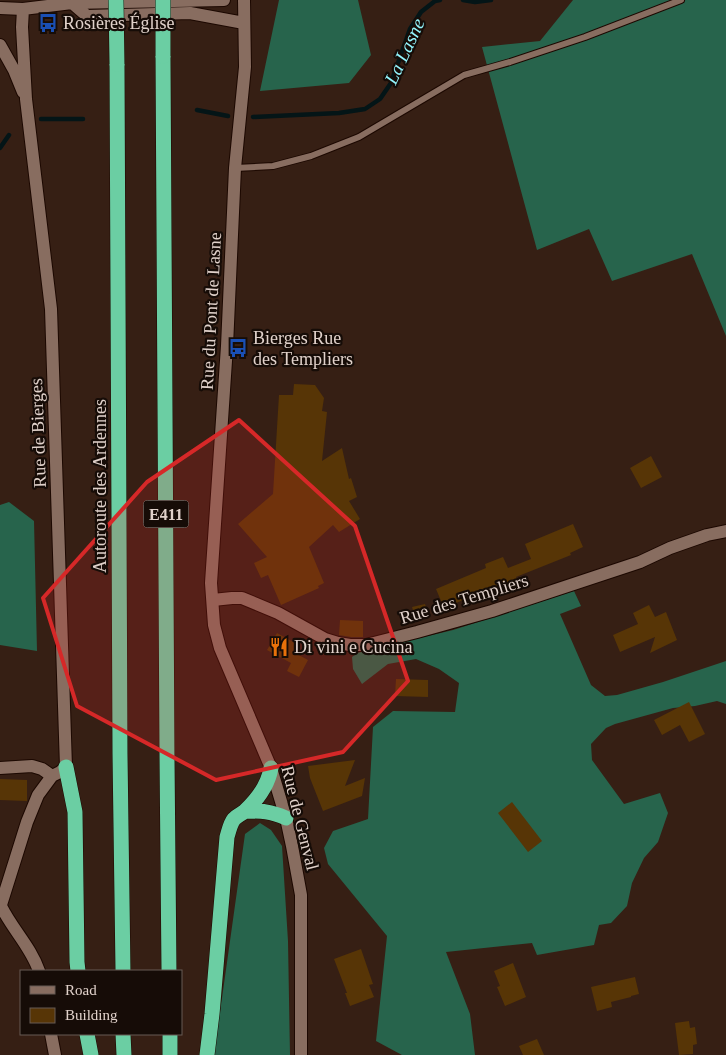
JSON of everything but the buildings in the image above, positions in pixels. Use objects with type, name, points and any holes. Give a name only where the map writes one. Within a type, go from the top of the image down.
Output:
[{"type":"highway","name":"Autoroute des Ardennes","points":[[116,0],[123,970]]},
{"type":"highway","name":"E411","points":[[163,0],[166,737],[169,970]]},
{"type":"highway","points":[[66,767],[75,812],[78,970]]},
{"type":"highway","points":[[207,1055],[227,837],[234,819],[245,811],[261,794],[269,778],[271,768]]},
{"type":"highway","points":[[245,811],[274,812],[286,818]]},
{"type":"highway","points":[[87,1035],[91,1055]]},
{"type":"highway","points":[[123,1035],[124,1055]]},
{"type":"highway","points":[[170,1035],[170,1055]]},
{"type":"street","points":[[0,8],[23,9],[72,3],[224,0]]},
{"type":"street","name":"Rue du Pont de Lasne","points":[[213,600],[211,583],[227,346],[235,168],[244,67],[244,0]]},
{"type":"street","points":[[72,3],[87,16],[190,13],[244,23]]},
{"type":"street","name":"Rue de Bierges","points":[[23,9],[22,26],[26,98],[51,309],[66,767]]},
{"type":"street","name":"Rue de Bierges","points":[[0,45],[14,70],[26,98]]},
{"type":"street","name":"Rue des Templiers","points":[[213,600],[242,598],[278,614],[325,639],[350,645],[366,645],[492,611],[640,562],[670,548],[726,530]]},
{"type":"street","name":"Rue de Genval","points":[[213,600],[214,625],[220,648],[271,768],[292,846],[300,895],[301,1055]]},
{"type":"street","points":[[0,768],[32,766],[42,769],[52,776]]},
{"type":"street","points":[[39,970],[28,948],[1,907],[27,822],[38,795],[52,776],[66,767]]},
{"type":"street","points":[[51,1035],[55,1055]]},
{"type":"lane","points":[[235,168],[273,166],[311,156],[359,137],[464,75],[585,37],[681,0]]},
{"type":"highlighted area","points":[[239,420],[355,526],[408,681],[343,752],[216,780],[77,706],[43,598],[147,482]]},
{"type":"green space","points":[[279,0],[358,0],[371,55],[349,83],[260,91]]},
{"type":"green space","points":[[573,0],[726,0],[726,336],[692,254],[612,281],[589,229],[537,250],[482,47],[540,41]]},
{"type":"green space","points":[[9,502],[34,521],[37,651],[0,645],[0,505]]},
{"type":"green space","points":[[574,591],[581,606],[560,614],[591,685],[605,696],[617,695],[663,682],[726,661],[726,704],[717,701],[673,708],[615,724],[606,728],[591,744],[592,760],[624,804],[660,793],[668,813],[658,842],[644,858],[632,883],[627,906],[611,923],[599,925],[594,945],[537,955],[532,943],[446,952],[470,1014],[475,1055],[402,1055],[376,1041],[387,936],[328,864],[324,848],[333,831],[368,819],[373,727],[393,711],[455,712],[459,683],[439,669],[416,659],[388,664],[362,684],[353,669],[352,657],[357,653],[453,630]]},
{"type":"green space","points":[[260,823],[271,830],[282,846],[288,941],[290,1055],[214,1055],[245,834]]},
{"type":"waterway","name":"La Lasne","points":[[253,117],[339,113],[365,109],[380,99],[391,83],[410,29],[421,12],[435,1],[440,0]]},
{"type":"waterway","name":"La Lasne","points":[[463,0],[475,2],[491,0]]},
{"type":"waterway","name":"La Lasne","points":[[197,110],[228,116]]},
{"type":"waterway","name":"La Lasne","points":[[41,119],[83,119]]},
{"type":"waterway","name":"La Lasne","points":[[0,148],[9,135]]},
{"type":"place","name":"Rosières Église","points":[[48,23]]},
{"type":"place","name":"Bierges Rue des Templiers","points":[[238,348]]},
{"type":"place","name":"Di vini e Cucina","points":[[279,647]]}]
